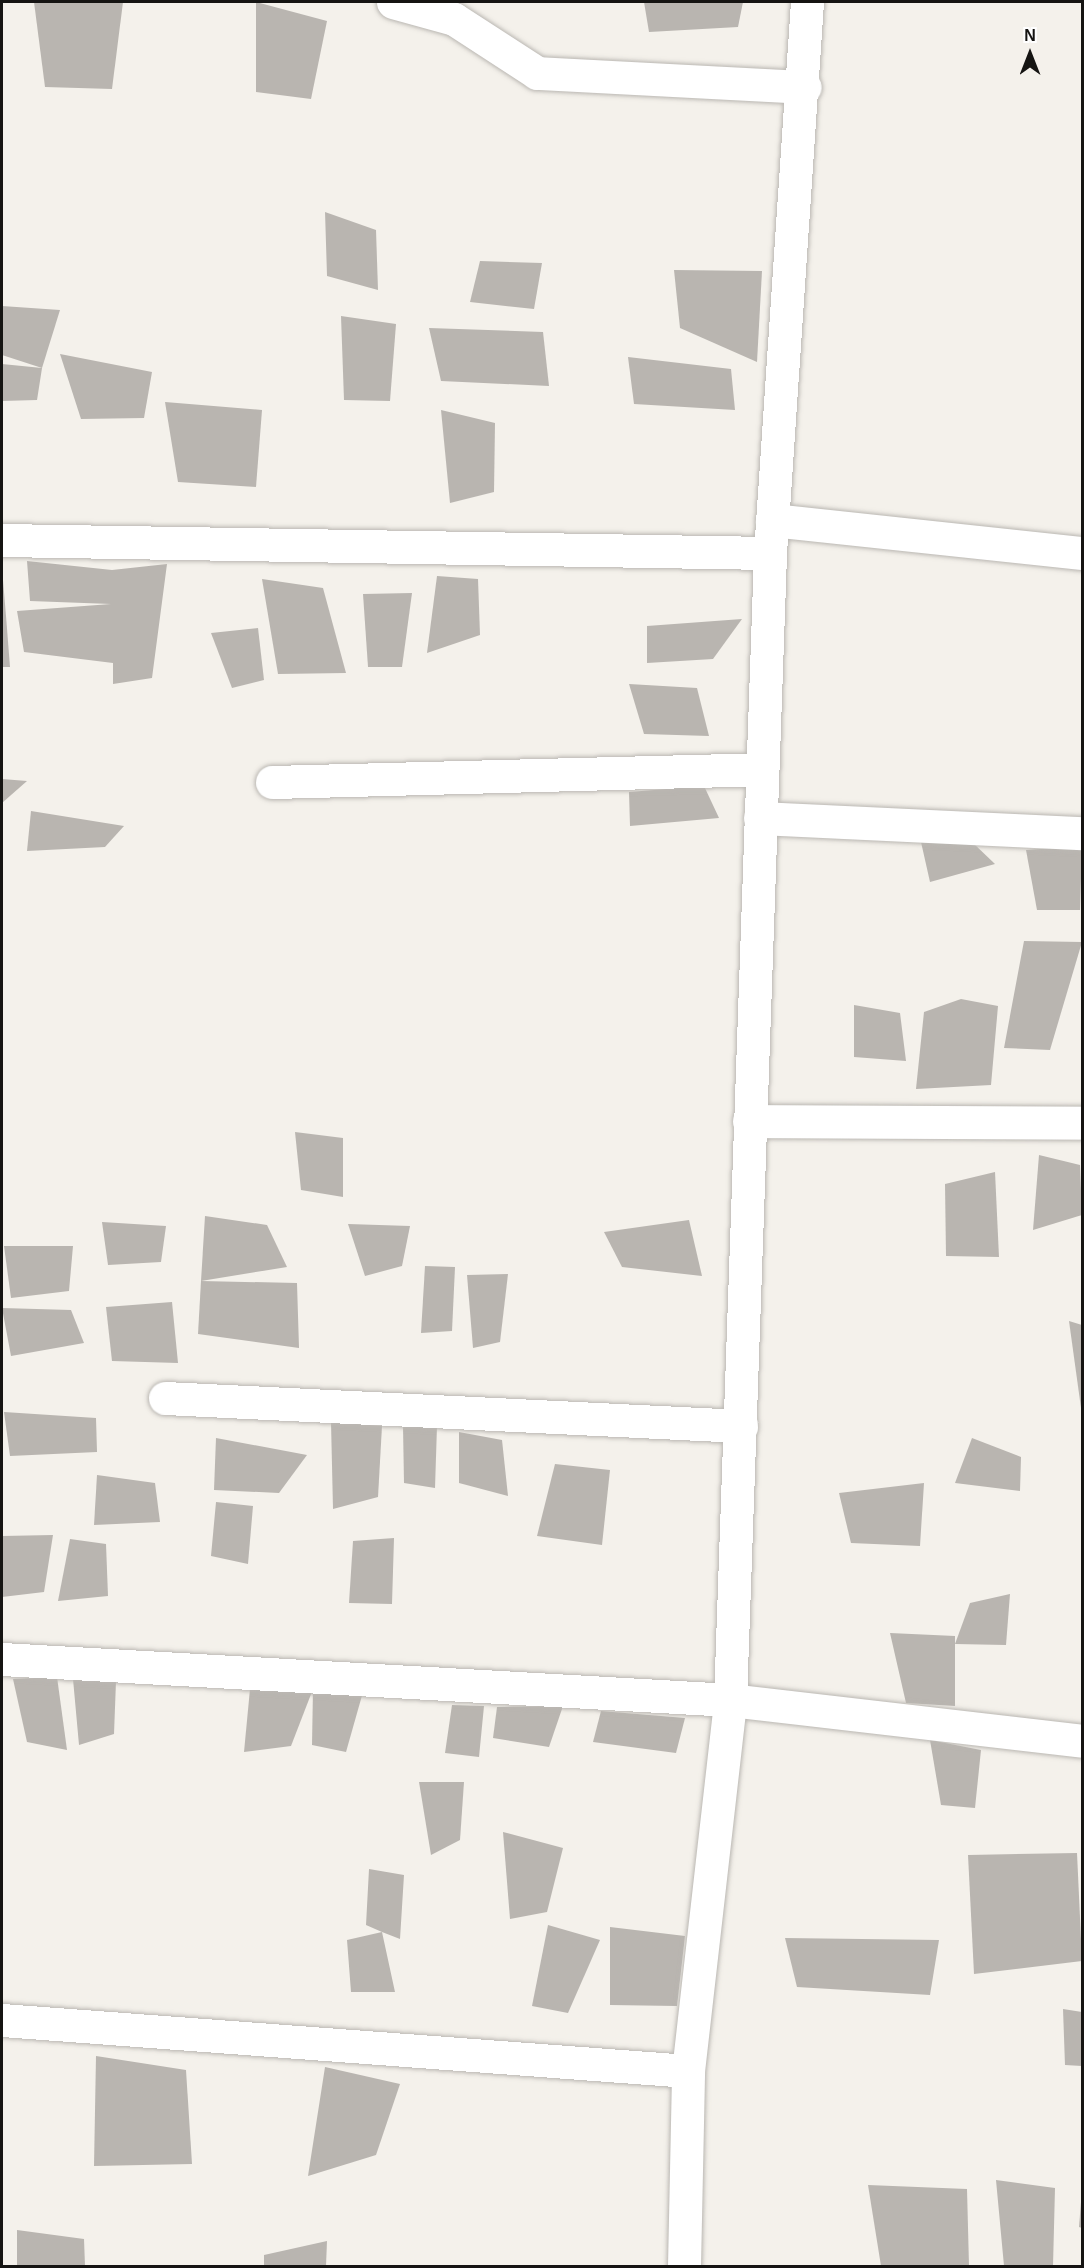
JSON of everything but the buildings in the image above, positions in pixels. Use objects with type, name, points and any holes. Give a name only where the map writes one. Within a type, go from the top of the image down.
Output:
[{"type":"street","points":[[393,2],[454,19],[537,73],[805,87]]},
{"type":"street","points":[[684,2266],[688,2071],[730,1700],[770,553],[805,87],[807,2]]},
{"type":"street","points":[[772,520],[1083,553]]},
{"type":"street","points":[[2,540],[770,553]]},
{"type":"street","points":[[272,782],[762,770]]},
{"type":"street","points":[[760,818],[1083,833]]},
{"type":"street","points":[[749,1121],[1083,1123]]},
{"type":"street","points":[[165,1398],[741,1426]]},
{"type":"street","points":[[2,1659],[730,1700],[1083,1741]]},
{"type":"street","points":[[2,2020],[688,2071]]}]
